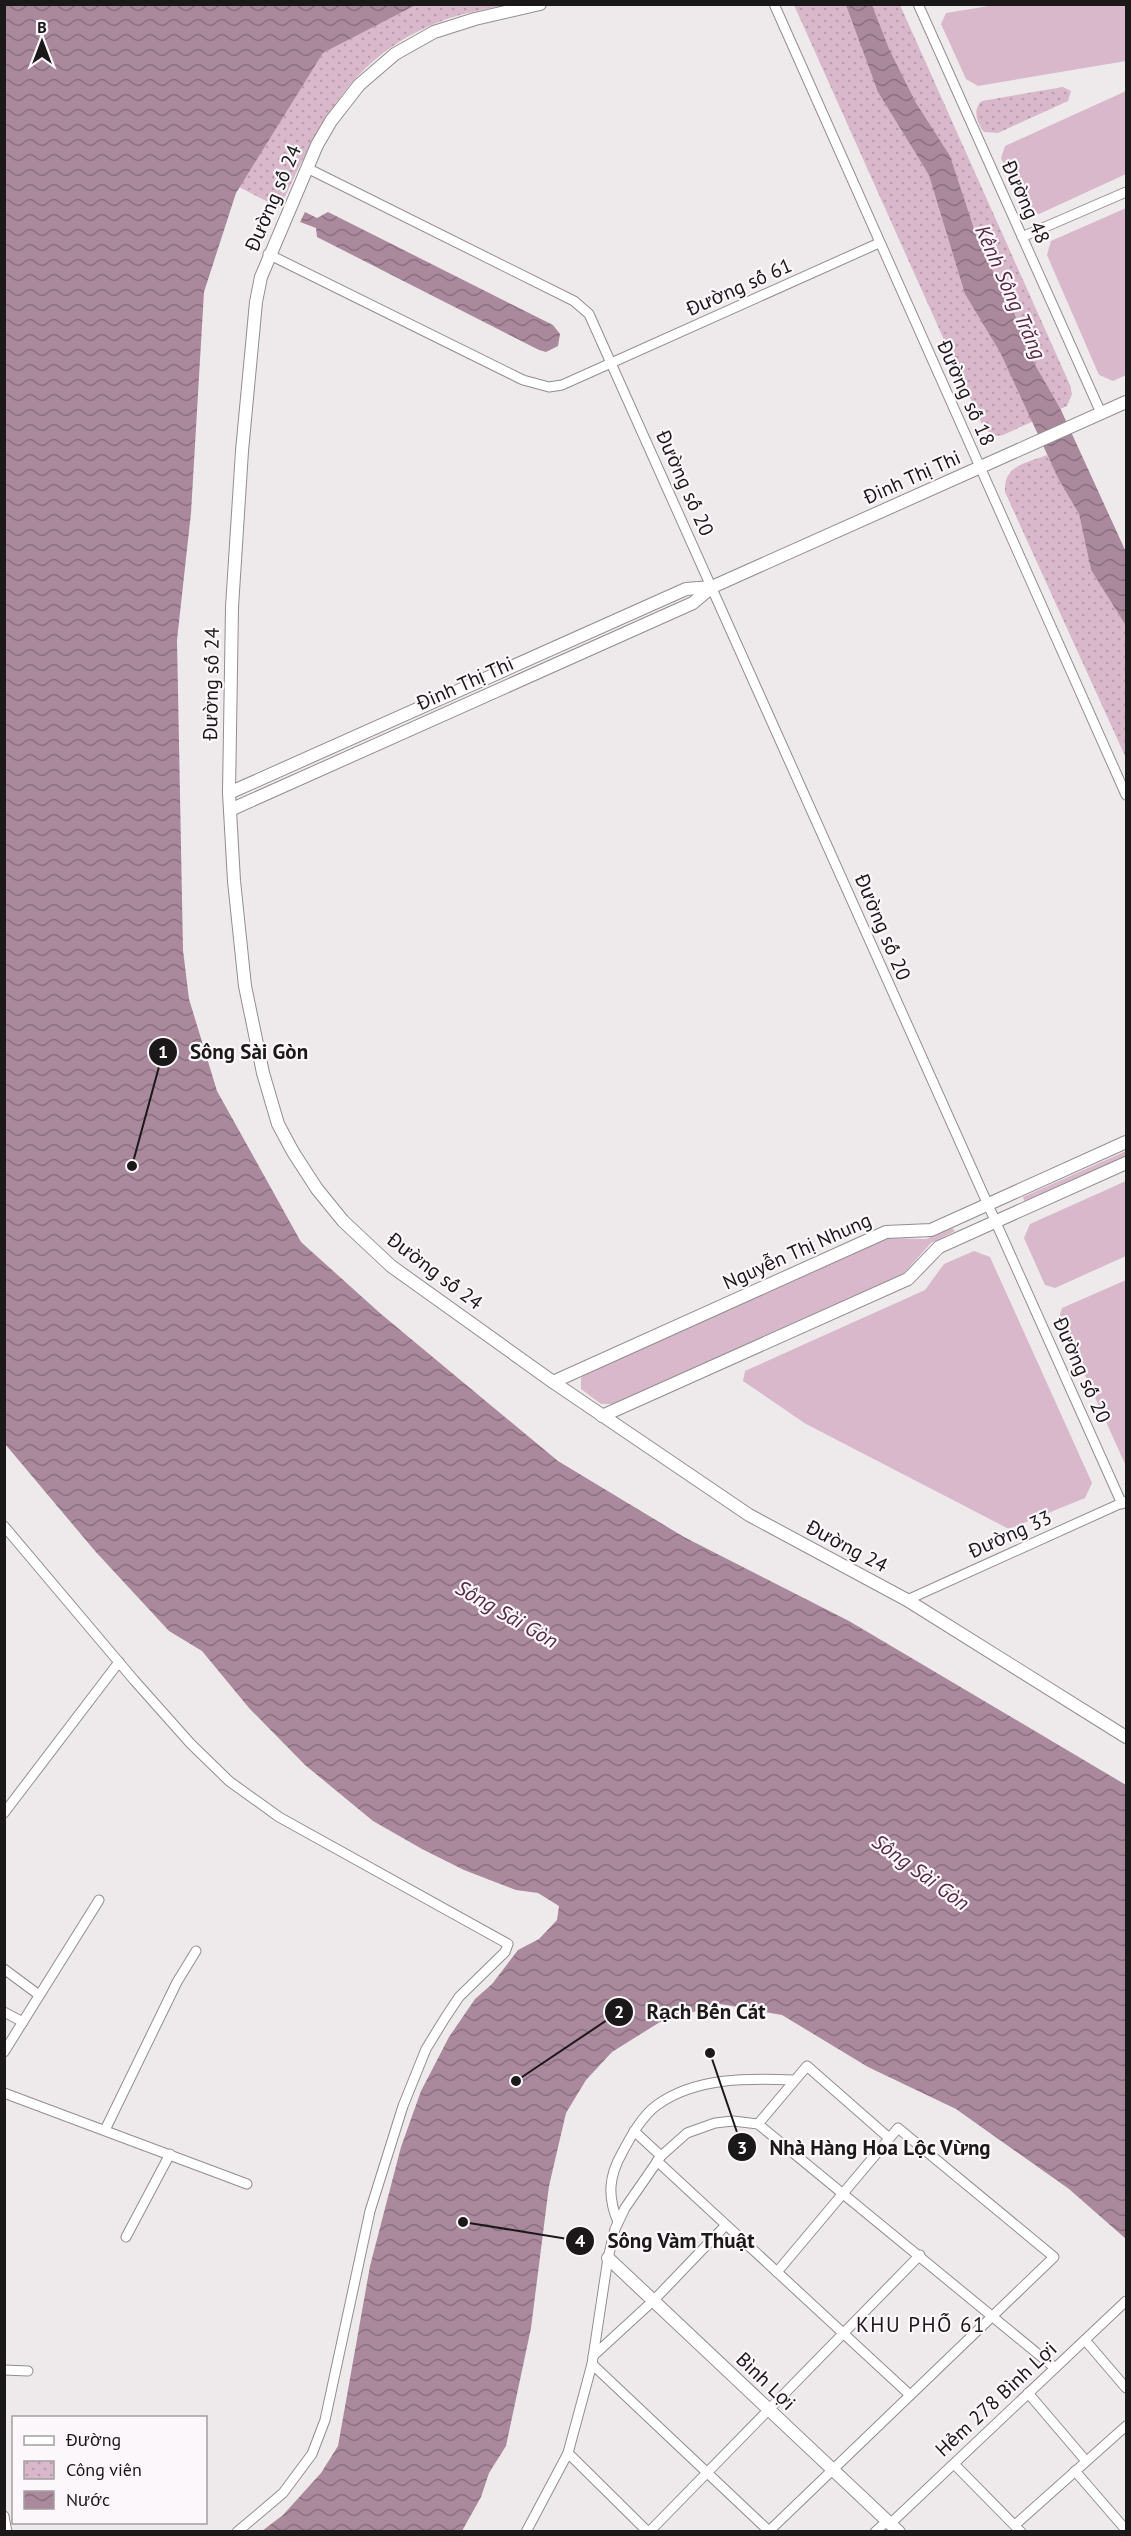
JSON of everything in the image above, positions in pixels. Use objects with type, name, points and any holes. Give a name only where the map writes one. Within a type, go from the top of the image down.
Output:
[{"type":"street","name":"Đường số 24","points":[[540,4],[453,25],[394,54],[359,85],[317,145],[268,254],[256,302],[242,451],[232,607],[229,793],[234,880],[245,986],[263,1073],[278,1124],[293,1152],[317,1189],[343,1221],[391,1266],[553,1382]]},
{"type":"street","name":"Đường số 18","points":[[774,4],[1126,795]]},
{"type":"street","name":"Đường 48","points":[[918,4],[1101,413]]},
{"type":"street","name":"Đường số 20","points":[[307,168],[574,301],[590,314],[614,363],[994,1222],[1124,1503]]},
{"type":"street","points":[[1022,237],[1126,192]]},
{"type":"street","name":"Đường số 61","points":[[614,363],[879,243]]},
{"type":"street","points":[[268,254],[537,385],[562,386],[614,363]]},
{"type":"street","name":"Đinh Thị Thi","points":[[230,810],[693,603],[712,587],[1126,402]]},
{"type":"street","name":"Đinh Thị Thi","points":[[229,793],[686,589],[712,587]]},
{"type":"street","name":"Nguyễn Thị Nhung","points":[[553,1382],[886,1232],[931,1230],[1126,1142]]},
{"type":"street","points":[[602,1416],[908,1279],[939,1247],[1126,1163]]},
{"type":"street","name":"Đường 24","points":[[553,1382],[749,1515],[908,1600],[1126,1737]]},
{"type":"street","name":"Đường 33","points":[[908,1600],[1124,1503]]},
{"type":"street","points":[[4,1526],[118,1662],[190,1743],[229,1781],[279,1817],[508,1944],[505,1952],[459,1997],[445,2018],[426,2049],[403,2106],[370,2211],[325,2420],[312,2454],[283,2493],[237,2532]]},
{"type":"street","points":[[4,1814],[118,1662]]},
{"type":"street","points":[[4,2052],[99,1900]]},
{"type":"street","points":[[105,2130],[177,1982],[196,1952]]},
{"type":"street","points":[[4,1969],[39,1995]]},
{"type":"street","points":[[4,2012],[22,2022]]},
{"type":"street","points":[[758,2124],[807,2066],[889,2138]]},
{"type":"street","points":[[618,2222],[612,2207],[612,2172],[634,2131],[657,2105],[699,2086],[745,2078],[794,2080]]},
{"type":"street","points":[[4,2093],[105,2130],[168,2157],[247,2184]]},
{"type":"street","points":[[539,2532],[528,2527],[568,2453],[592,2360],[608,2258],[618,2222],[659,2159],[687,2133],[701,2126],[733,2121],[758,2124],[1055,2367]]},
{"type":"street","points":[[592,2360],[769,2531],[1054,2258],[898,2128],[777,2272]]},
{"type":"street","points":[[634,2131],[726,2225],[910,2395]]},
{"type":"street","points":[[126,2237],[168,2157]]},
{"type":"street","points":[[592,2360],[726,2225]]},
{"type":"street","points":[[568,2453],[649,2532],[920,2255]]},
{"type":"street","name":"Bình Lợi","points":[[608,2258],[892,2525]]},
{"type":"street","name":"Hẻm 278 Bình Lợi","points":[[875,2532],[892,2525],[1126,2301]]},
{"type":"street","points":[[1085,2340],[1126,2388]]},
{"type":"street","points":[[4,2370],[28,2371]]},
{"type":"street","points":[[1028,2393],[1086,2461]]},
{"type":"street","points":[[954,2464],[1018,2528],[1075,2471],[1126,2426]]},
{"type":"street","points":[[1075,2471],[1126,2530]]},
{"type":"street","points":[[4,2516],[7,2532]]},
{"type":"green space","points":[[1001,4],[1126,5],[1126,61],[978,86],[966,79],[941,24],[946,13]]},
{"type":"green space","points":[[416,5],[506,5],[444,20],[412,35],[384,52],[341,96],[324,121],[280,208],[239,187],[323,53]]},
{"type":"green space","points":[[794,5],[900,5],[1070,385],[1072,394],[1067,406],[1003,435],[996,436],[984,429]]},
{"type":"green space","points":[[1063,87],[1071,91],[1068,101],[998,133],[984,132],[979,124],[976,112],[982,101]]},
{"type":"green space","points":[[1126,91],[1126,174],[1039,214],[1024,209],[1001,158],[1005,146]]},
{"type":"green space","points":[[1126,208],[1126,375],[1113,381],[1099,375],[1047,255],[1051,241]]},
{"type":"green space","points":[[1047,455],[1079,514],[1091,570],[1126,626],[1126,758],[1005,492],[1005,483],[1012,471],[1024,463]]},
{"type":"green space","points":[[1126,1151],[1126,1156],[1025,1202],[1023,1197]]},
{"type":"green space","points":[[1126,1181],[1126,1256],[1055,1288],[1045,1285],[1024,1238],[1030,1224]]},
{"type":"green space","points":[[952,1228],[955,1231],[931,1243],[903,1274],[614,1404],[601,1404],[581,1389],[581,1378],[587,1373],[888,1238],[926,1239]]},
{"type":"green space","points":[[974,1251],[990,1257],[1092,1483],[1085,1498],[1009,1529],[806,1424],[743,1381],[745,1371],[925,1290],[944,1264]]},
{"type":"green space","points":[[1126,1280],[1126,1466],[1059,1318],[1062,1308]]},
{"type":"water","name":"Sông Sài Gòn","points":[[4,5],[416,5],[323,53],[236,193],[204,292],[191,513],[177,640],[183,950],[189,999],[217,1091],[301,1242],[381,1314],[558,1461],[684,1537],[849,1621],[1126,1785],[1126,2239],[1069,2189],[956,2109],[868,2067],[782,2015],[720,2004],[660,2022],[612,2052],[586,2080],[566,2113],[549,2186],[531,2328],[506,2446],[489,2473],[481,2497],[462,2531],[262,2531],[283,2515],[321,2473],[338,2446],[370,2266],[401,2147],[421,2091],[449,2037],[475,1999],[492,1984],[518,1950],[539,1939],[557,1920],[559,1906],[538,1893],[516,1890],[464,1870],[422,1849],[373,1821],[305,1765],[249,1708],[202,1651],[169,1631],[95,1551],[5,1444]]},
{"type":"water","points":[[846,5],[872,5],[889,49],[916,103],[950,156],[980,247],[1012,307],[1030,356],[1061,410],[1126,552],[1126,626],[1091,570],[1079,514],[1058,478],[1000,352],[965,294],[929,175],[878,92]]},
{"type":"water","points":[[305,212],[317,218],[328,212],[553,325],[560,334],[558,346],[546,352],[539,350],[317,237],[316,228],[300,222]]},
{"type":"place","name":"Sông Sài Gòn","points":[[132,1166]]},
{"type":"place","name":"Nhà Hàng Hoa Lộc Vừng","points":[[710,2053]]},
{"type":"place","name":"Rạch Bến Cát","points":[[516,2081]]},
{"type":"place","name":"Sông Vàm Thuật","points":[[463,2222]]},
{"type":"district","name":"KHU PHỐ 61","points":[[921,2324]]},
{"type":"water label","name":"Kênh Sông Trăng","points":[[1011,292]]}]
